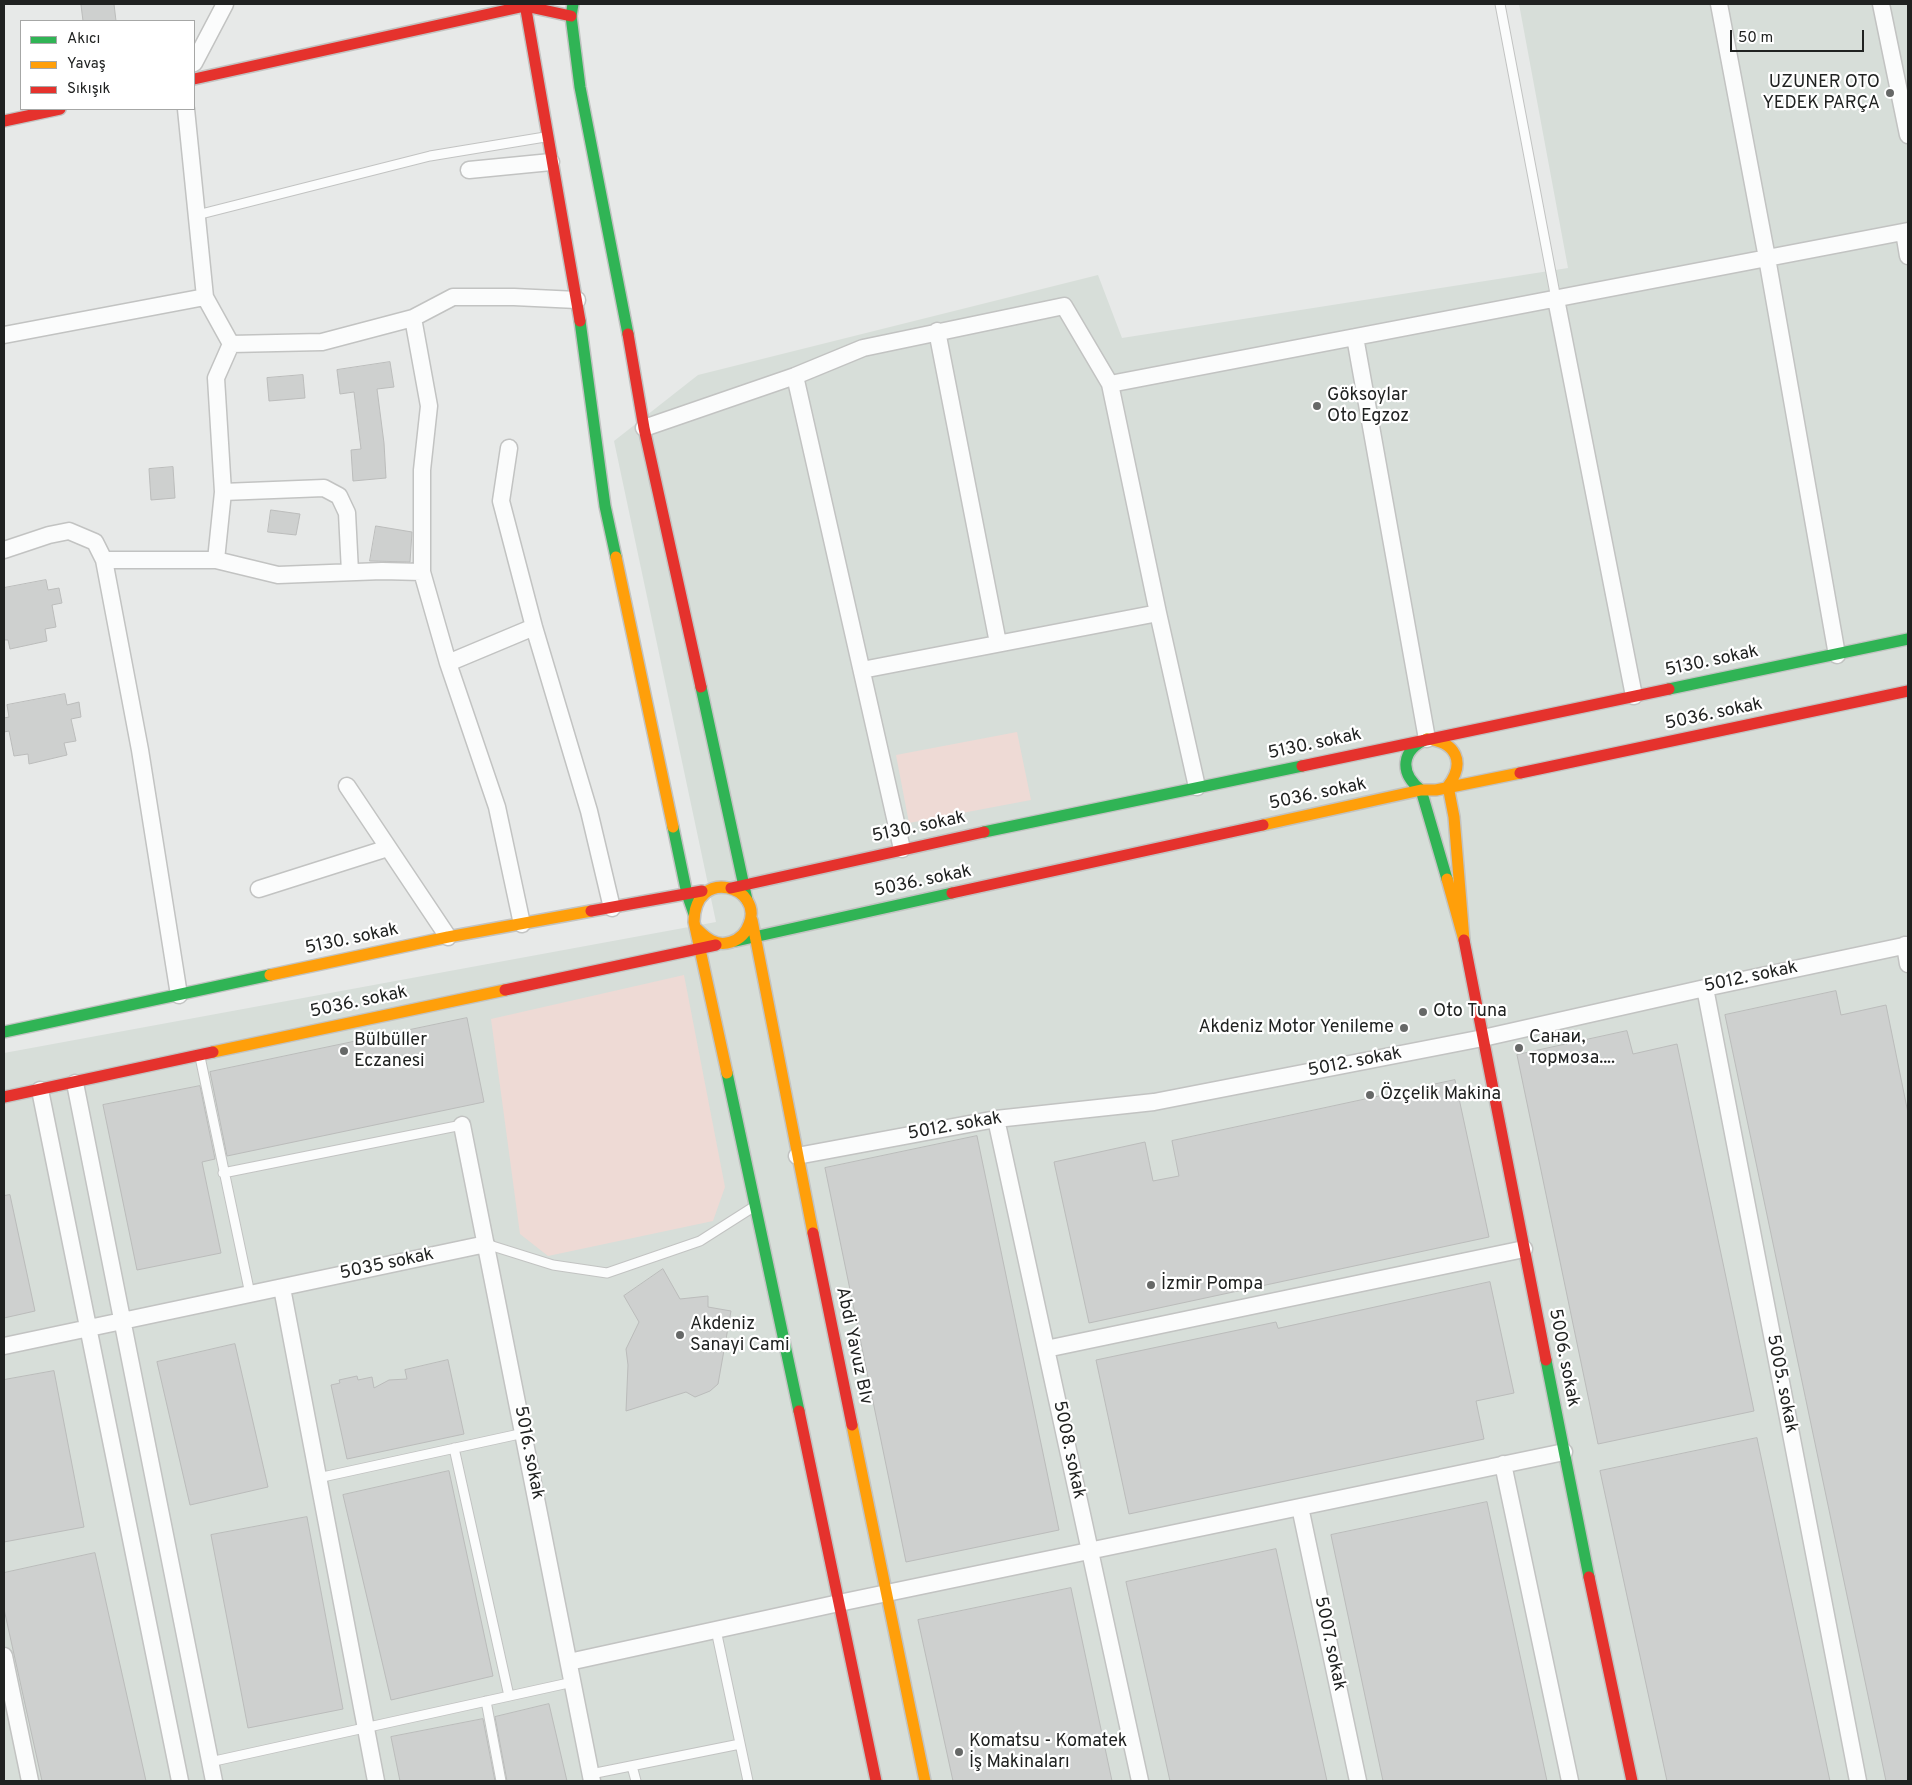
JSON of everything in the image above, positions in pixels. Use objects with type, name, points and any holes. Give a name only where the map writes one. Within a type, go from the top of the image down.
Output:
[{"type":"main road","points":[[573,4],[571,16],[580,87],[622,298],[644,428],[751,916],[747,931],[736,941],[721,944],[707,940],[697,929]]},
{"type":"main road","points":[[195,79],[525,5],[571,16]]},
{"type":"main road","points":[[525,5],[546,136],[577,300],[605,506],[687,894],[694,914],[756,1205],[876,1781]]},
{"type":"main road","points":[[4,121],[55,110]]},
{"type":"main road","name":"5130. sokak","points":[[730,888],[902,849],[1908,639]]},
{"type":"main road","name":"5036. sokak","points":[[736,941],[1421,790],[1435,791],[1448,786],[1460,786],[1908,692]]},
{"type":"main road","points":[[1427,739],[1434,739],[1447,744],[1456,755],[1458,762],[1456,775],[1448,786],[1454,817],[1464,940],[1421,790],[1410,782],[1405,769],[1406,755],[1415,744],[1427,739]]},
{"type":"main road","points":[[694,914],[698,900],[709,890],[723,887],[730,888],[743,896],[748,902]]},
{"type":"main road","name":"5130. sokak","points":[[4,1032],[448,937],[709,890]]},
{"type":"main road","name":"Abdi Yavuz Blv","points":[[751,916],[797,1156],[925,1781]]},
{"type":"main road","name":"5006. sokak","points":[[1464,940],[1564,1452],[1632,1781]]},
{"type":"main road","name":"5036. sokak","points":[[4,1097],[721,944]]},
{"type":"street","points":[[195,61],[225,4]]},
{"type":"street","points":[[1719,4],[1767,258],[1837,654]]},
{"type":"street","points":[[1881,4],[1908,135]]},
{"type":"street","points":[[186,110],[205,297],[231,344]]},
{"type":"street","points":[[469,170],[551,162]]},
{"type":"street","points":[[1110,384],[1906,232],[1908,256]]},
{"type":"street","points":[[231,344],[322,342],[413,318],[453,297],[514,296],[577,300]]},
{"type":"street","points":[[4,336],[205,297]]},
{"type":"street","points":[[1556,299],[1634,696]]},
{"type":"street","points":[[644,428],[795,376],[863,348],[937,331],[1064,306],[1110,384],[1197,787]]},
{"type":"street","points":[[413,318],[429,406],[422,470],[422,572],[448,663],[497,807],[522,924]]},
{"type":"street","points":[[937,331],[998,644]]},
{"type":"street","points":[[1355,337],[1427,739]]},
{"type":"street","points":[[216,560],[223,492],[216,378],[231,344]]},
{"type":"street","points":[[795,376],[902,849]]},
{"type":"street","points":[[509,448],[501,501],[534,627],[589,811],[612,908]]},
{"type":"street","points":[[223,492],[324,488],[339,496],[347,513],[350,572]]},
{"type":"street","points":[[4,550],[49,535],[69,531],[94,542],[104,560],[140,750],[179,995]]},
{"type":"street","points":[[104,560],[216,560],[278,575],[422,572]]},
{"type":"street","points":[[862,670],[1158,613]]},
{"type":"street","points":[[448,663],[534,627]]},
{"type":"street","points":[[347,786],[448,937]]},
{"type":"street","points":[[259,889],[388,848]]},
{"type":"street","points":[[1906,945],[1908,964]]},
{"type":"street","name":"5012. sokak","points":[[797,1156],[996,1119],[1154,1102],[1483,1038],[1906,945]]},
{"type":"street","name":"5005. sokak","points":[[1705,988],[1858,1781]]},
{"type":"street","points":[[74,1082],[214,1781]]},
{"type":"street","points":[[40,1090],[180,1781]]},
{"type":"street","name":"5008. sokak","points":[[996,1119],[1140,1781]]},
{"type":"street","name":"5016. sokak","points":[[462,1125],[592,1778]]},
{"type":"street","name":"5035 sokak","points":[[4,1346],[486,1244]]},
{"type":"street","points":[[1046,1349],[1524,1249]]},
{"type":"street","points":[[282,1288],[376,1781]]},
{"type":"street","points":[[569,1662],[839,1603],[1564,1452]]},
{"type":"street","points":[[1503,1464],[1570,1781]]},
{"type":"street","name":"5007. sokak","points":[[1300,1507],[1358,1781]]},
{"type":"street","points":[[4,1656],[30,1781]]},
{"type":"lane","points":[[1500,4],[1556,299]]},
{"type":"lane","points":[[197,214],[430,156],[546,136]]},
{"type":"lane","points":[[199,1055],[250,1294]]},
{"type":"lane","points":[[223,1173],[462,1125]]},
{"type":"lane","name":"5035 sokak","points":[[486,1244],[553,1265],[607,1273],[700,1240],[756,1205]]},
{"type":"lane","points":[[318,1478],[524,1433]]},
{"type":"lane","points":[[454,1448],[508,1696]]},
{"type":"lane","points":[[716,1630],[748,1781]]},
{"type":"lane","points":[[210,1762],[573,1682]]},
{"type":"lane","points":[[486,1701],[501,1781]]},
{"type":"lane","points":[[592,1778],[632,1766],[740,1744]]},
{"type":"lane","points":[[632,1766],[636,1781]]},
{"type":"shaded area","points":[[1519,4],[1908,4],[1908,1781],[4,1781],[4,1053],[716,922],[614,441],[698,375],[1098,275],[1122,338],[1568,268]]},
{"type":"shaded area","points":[[1017,732],[1031,800],[909,823],[896,755]]},
{"type":"shaded area","points":[[684,975],[725,1187],[713,1221],[548,1256],[520,1234],[491,1019]]},
{"type":"building","points":[[114,4],[116,20],[83,20],[81,5]]},
{"type":"building","points":[[390,362],[394,387],[377,389],[384,443],[386,478],[353,481],[351,450],[361,449],[354,392],[340,394],[337,370]]},
{"type":"building","points":[[303,375],[305,398],[269,401],[267,378]]},
{"type":"building","points":[[173,467],[175,498],[151,500],[149,469]]},
{"type":"building","points":[[271,510],[300,514],[296,535],[268,532]]},
{"type":"building","points":[[376,526],[412,532],[410,562],[370,561]]},
{"type":"building","points":[[46,580],[48,590],[59,588],[62,603],[52,605],[56,627],[45,629],[47,641],[10,649],[8,640],[4,640],[4,588]]},
{"type":"building","points":[[65,694],[67,705],[79,702],[81,717],[71,719],[76,741],[64,743],[67,755],[29,764],[28,754],[14,756],[9,731],[4,732],[4,718],[9,717],[7,705]]},
{"type":"building","points":[[1836,991],[1841,1015],[1886,1005],[1908,1113],[1908,1781],[1886,1781],[1725,1015]]},
{"type":"building","points":[[467,1018],[484,1102],[227,1156],[210,1072]]},
{"type":"building","points":[[1627,1031],[1633,1054],[1677,1044],[1754,1411],[1598,1444],[1517,1055]]},
{"type":"building","points":[[1455,1080],[1489,1237],[1089,1323],[1054,1162],[1145,1142],[1153,1181],[1179,1176],[1172,1141]]},
{"type":"building","points":[[200,1086],[215,1159],[202,1162],[221,1253],[137,1270],[103,1105]]},
{"type":"building","points":[[977,1136],[1059,1530],[906,1562],[825,1168]]},
{"type":"building","points":[[10,1195],[35,1311],[4,1318],[4,1196]]},
{"type":"building","name":"Akdeniz Sanayi Cami","points":[[663,1269],[680,1299],[708,1296],[708,1307],[731,1311],[718,1384],[710,1391],[695,1397],[686,1392],[626,1411],[628,1365],[626,1349],[639,1322],[624,1296]]},
{"type":"building","points":[[1490,1282],[1514,1393],[1476,1401],[1484,1439],[1129,1514],[1096,1360],[1276,1322],[1278,1328]]},
{"type":"building","points":[[235,1344],[268,1487],[190,1505],[157,1362]]},
{"type":"building","points":[[448,1360],[464,1434],[347,1459],[331,1385],[340,1383],[339,1380],[357,1376],[358,1380],[372,1377],[374,1388],[389,1380],[407,1379],[405,1370]]},
{"type":"building","points":[[54,1371],[84,1527],[4,1542],[4,1380]]},
{"type":"building","points":[[1757,1438],[1830,1781],[1667,1781],[1600,1471]]},
{"type":"building","points":[[449,1471],[493,1676],[391,1700],[343,1495]]},
{"type":"building","points":[[1487,1502],[1547,1781],[1383,1781],[1331,1535]]},
{"type":"building","points":[[307,1517],[343,1709],[248,1728],[211,1535]]},
{"type":"building","points":[[1276,1549],[1327,1781],[1170,1781],[1126,1582]]},
{"type":"building","points":[[95,1553],[146,1781],[42,1781],[4,1609],[4,1573]]},
{"type":"building","points":[[1071,1588],[1112,1781],[953,1781],[918,1620]]},
{"type":"building","points":[[549,1704],[567,1781],[507,1781],[495,1717]]},
{"type":"building","points":[[483,1719],[495,1781],[400,1781],[391,1737]]},
{"type":"traffic: fast","points":[[573,4],[571,16],[580,87],[628,334]]},
{"type":"traffic: fast","points":[[580,321],[605,506],[616,557]]},
{"type":"traffic: fast","points":[[1669,689],[1908,639]]},
{"type":"traffic: fast","points":[[701,687],[747,900]]},
{"type":"traffic: fast","points":[[1427,739],[1412,749],[1408,755],[1406,769],[1409,776],[1421,790],[1447,879]]},
{"type":"traffic: fast","points":[[984,832],[1302,766]]},
{"type":"traffic: fast","points":[[673,827],[687,894],[694,914]]},
{"type":"traffic: fast","points":[[736,941],[952,893]]},
{"type":"traffic: fast","points":[[4,1032],[270,975]]},
{"type":"traffic: fast","points":[[727,1073],[799,1411]]},
{"type":"traffic: fast","points":[[1546,1360],[1589,1577]]},
{"type":"traffic: slow","points":[[616,557],[673,827]]},
{"type":"traffic: slow","points":[[1427,739],[1445,744],[1451,749],[1457,761],[1456,769],[1448,786],[1454,817],[1464,940],[1447,879]]},
{"type":"traffic: slow","points":[[1263,825],[1421,790],[1436,790],[1520,773]]},
{"type":"traffic: slow","points":[[697,929],[716,942],[726,943],[737,939],[744,933],[749,924],[751,911],[747,900],[738,892],[728,888],[716,888],[705,893],[697,904],[694,922],[727,1073]]},
{"type":"traffic: slow","points":[[270,975],[448,937],[591,911]]},
{"type":"traffic: slow","points":[[752,920],[813,1233]]},
{"type":"traffic: slow","points":[[213,1052],[505,990]]},
{"type":"traffic: slow","points":[[852,1425],[925,1781]]},
{"type":"traffic: jam","points":[[525,4],[580,321]]},
{"type":"traffic: jam","points":[[195,79],[525,6],[571,16]]},
{"type":"traffic: jam","points":[[4,121],[55,110]]},
{"type":"traffic: jam","points":[[628,334],[644,428],[701,687]]},
{"type":"traffic: jam","points":[[1302,766],[1669,689]]},
{"type":"traffic: jam","points":[[1520,773],[1908,691]]},
{"type":"traffic: jam","points":[[952,893],[1263,825]]},
{"type":"traffic: jam","points":[[731,888],[984,832]]},
{"type":"traffic: jam","points":[[591,911],[702,891]]},
{"type":"traffic: jam","points":[[1464,940],[1546,1360]]},
{"type":"traffic: jam","points":[[505,990],[716,945]]},
{"type":"traffic: jam","points":[[4,1097],[213,1052]]},
{"type":"traffic: jam","points":[[813,1233],[852,1425]]},
{"type":"traffic: jam","points":[[799,1411],[876,1781]]},
{"type":"traffic: jam","points":[[1589,1577],[1632,1781]]},
{"type":"place","name":"UZUNER OTO YEDEK PARÇA","points":[[1890,93]]},
{"type":"place","name":"Göksoylar Oto Egzoz","points":[[1317,406]]},
{"type":"place","name":"Oto Tuna","points":[[1423,1012]]},
{"type":"place","name":"Akdeniz Motor Yenileme","points":[[1404,1028]]},
{"type":"place","name":"Санаи, тормоза....","points":[[1519,1048]]},
{"type":"place","name":"Bülbüller Eczanesi","points":[[344,1051]]},
{"type":"place","name":"Özçelik Makina","points":[[1370,1095]]},
{"type":"place","name":"İzmir Pompa","points":[[1151,1285]]},
{"type":"place","name":"Akdeniz Sanayi Cami","points":[[680,1335]]},
{"type":"place","name":"Komatsu - Komatek İş Makinaları","points":[[959,1752]]}]
